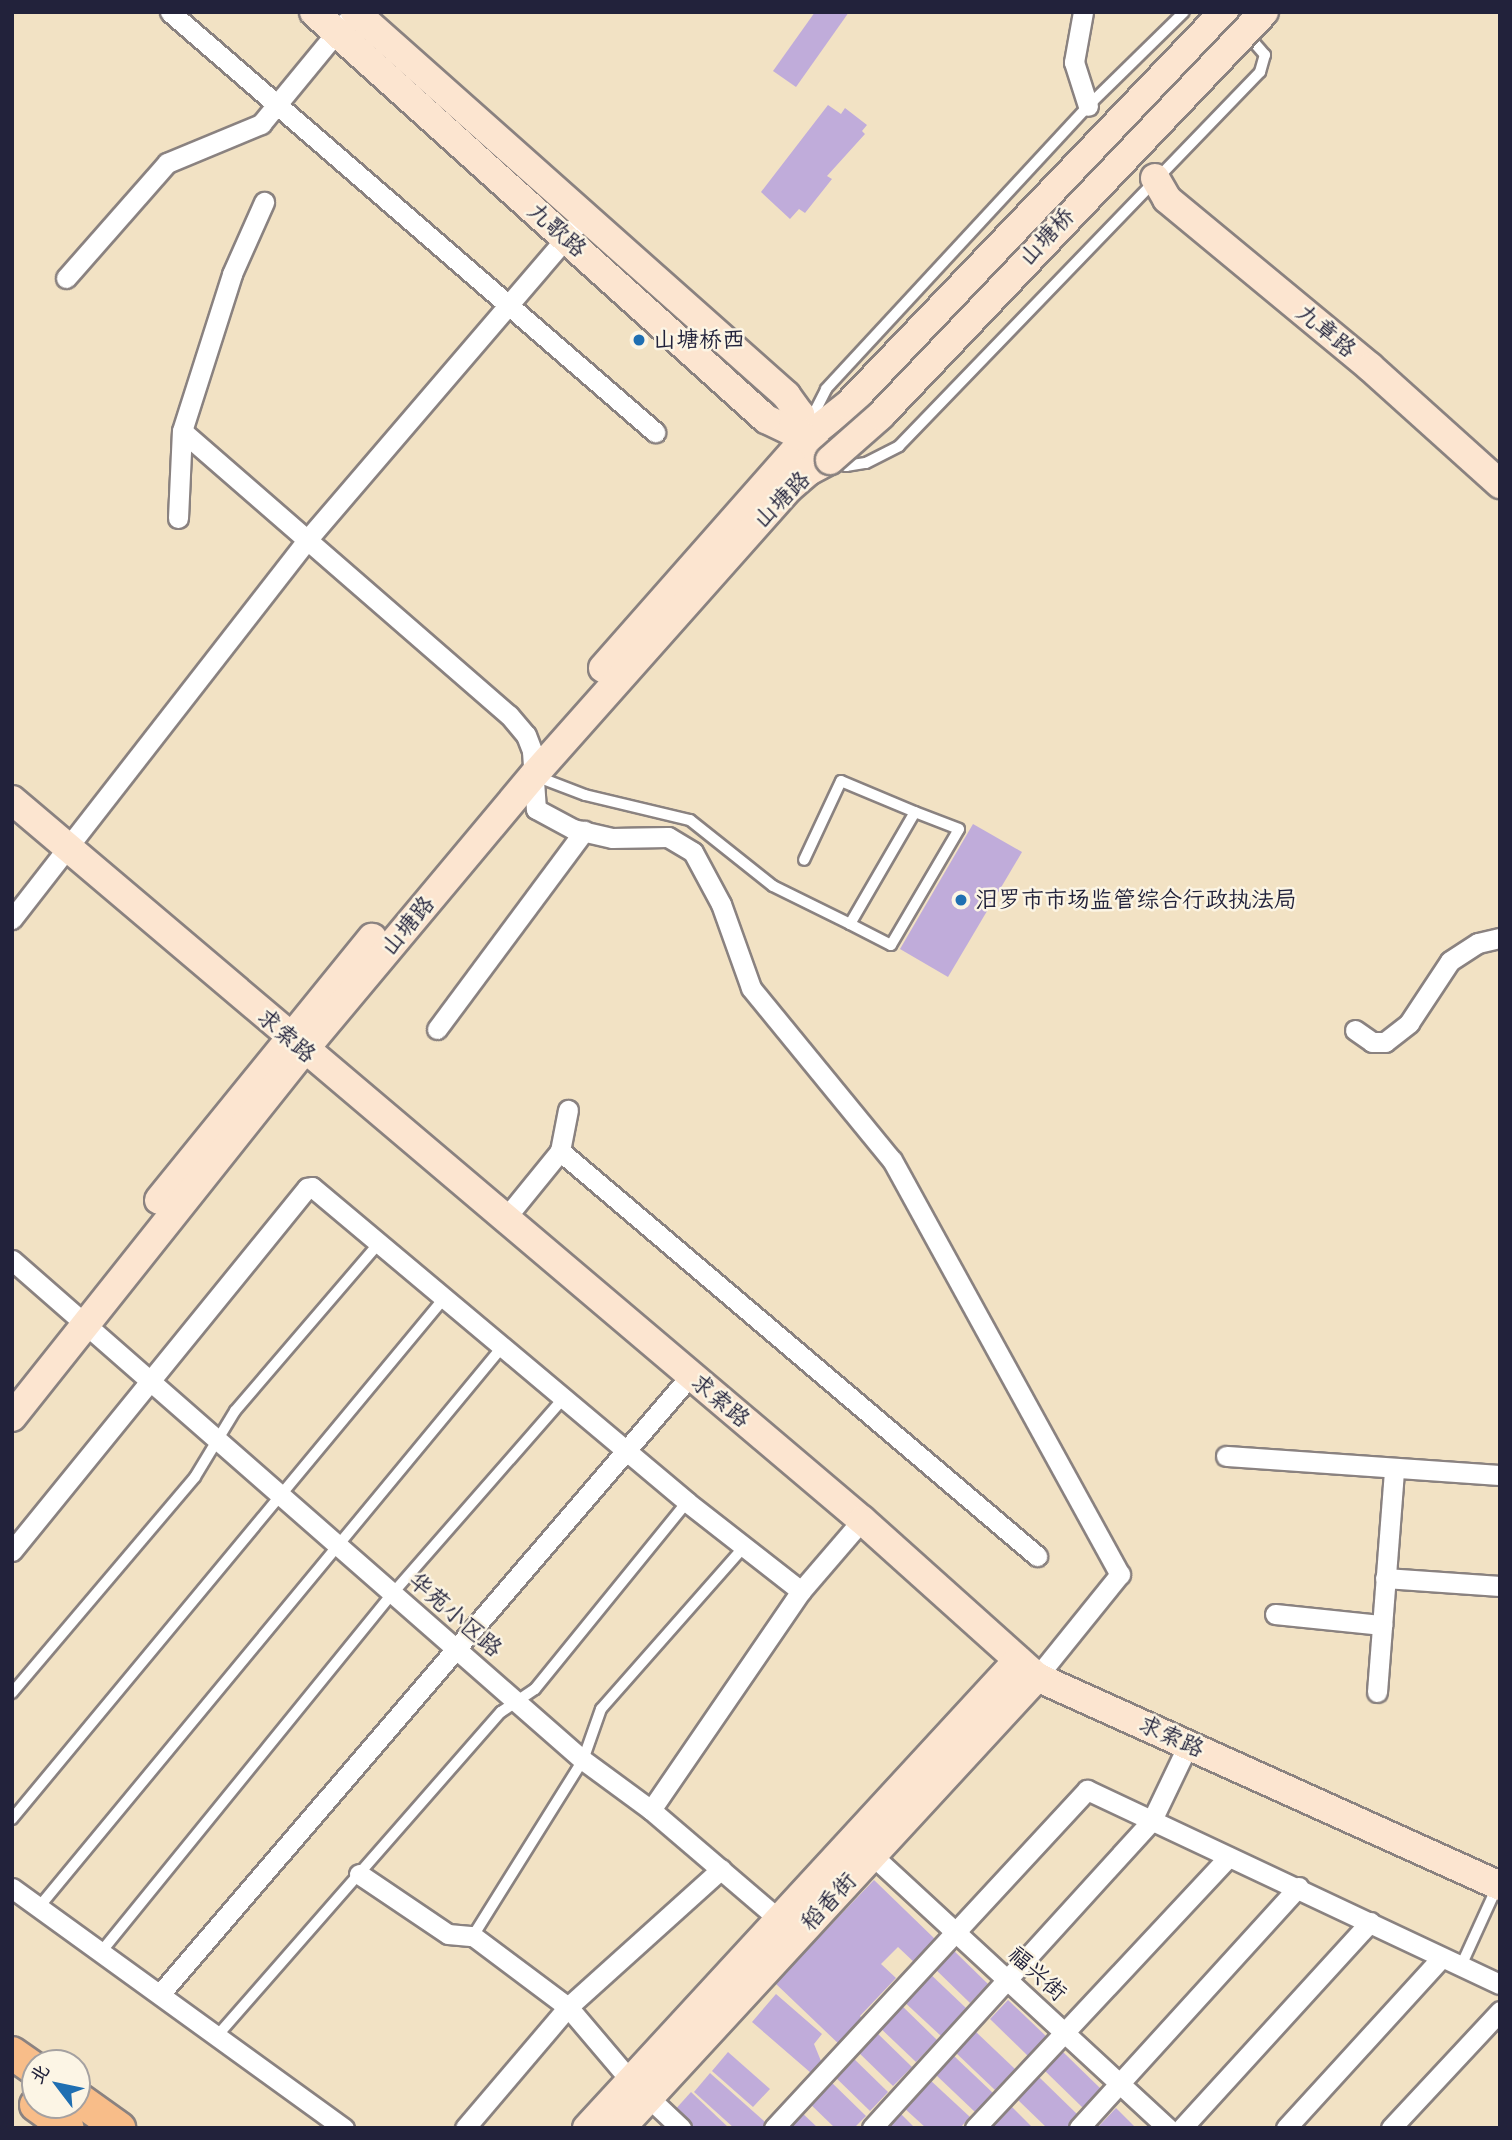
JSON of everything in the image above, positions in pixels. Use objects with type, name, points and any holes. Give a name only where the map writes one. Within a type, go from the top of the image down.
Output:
[{"type":"main road","points":[[91,2108],[119,2128]]},
{"type":"street","points":[[170,12],[654,432]]},
{"type":"street","name":"九歌路","points":[[314,12],[349,19],[585,216],[786,395],[800,414],[806,438]]},
{"type":"street","points":[[1083,12],[1074,62],[1088,106]]},
{"type":"street","name":"山塘桥","points":[[806,438],[848,405],[1224,12]]},
{"type":"street","name":"山塘桥","points":[[830,460],[880,416],[1264,12]]},
{"type":"street","points":[[66,278],[167,163],[261,124],[349,19]]},
{"type":"street","name":"九歌路","points":[[349,19],[566,239],[766,419],[806,438],[830,460]]},
{"type":"street","name":"九章路","points":[[1155,177],[1178,188],[1500,469]]},
{"type":"street","name":"九章路","points":[[1155,177],[1167,199],[1370,367],[1500,484]]},
{"type":"street","points":[[178,518],[182,431],[232,274],[264,202]]},
{"type":"street","points":[[12,919],[307,540],[585,216]]},
{"type":"street","points":[[182,431],[509,715],[526,734],[533,763],[537,808],[584,831],[612,838],[668,837],[693,852],[722,904],[751,988],[892,1160],[1120,1574],[1028,1668],[789,1927]]},
{"type":"street","name":"山塘路","points":[[12,1417],[79,1316],[295,1044],[806,438]]},
{"type":"street","name":"山塘路","points":[[533,763],[788,489],[809,471],[830,460]]},
{"type":"street","name":"求索路","points":[[12,800],[295,1044],[862,1520],[1028,1668],[1188,1745],[1499,1886]]},
{"type":"street","points":[[437,1029],[584,831]]},
{"type":"street","points":[[1354,1030],[1372,1042],[1385,1042],[1409,1023],[1450,961],[1478,943],[1500,938]]},
{"type":"street","points":[[504,1220],[560,1151],[568,1110]]},
{"type":"street","points":[[560,1151],[1037,1556]]},
{"type":"street","points":[[12,1551],[307,1188],[318,1190],[687,1502],[801,1591]]},
{"type":"street","name":"华苑小区路","points":[[12,1260],[583,1760],[651,1811],[789,1927]]},
{"type":"street","name":"山塘路","points":[[12,1385],[79,1316]]},
{"type":"street","points":[[160,1994],[628,1452],[690,1376]]},
{"type":"street","points":[[1226,1456],[1394,1470],[1500,1475]]},
{"type":"street","points":[[1377,1692],[1394,1470]]},
{"type":"street","points":[[651,1811],[801,1591],[862,1520]]},
{"type":"street","points":[[1385,1578],[1500,1586]]},
{"type":"street","points":[[1275,1614],[1382,1625]]},
{"type":"street","name":"稻香街","points":[[621,2128],[639,2089],[789,1927],[873,1856],[1028,1668]]},
{"type":"street","points":[[872,2128],[1009,1982],[1152,1821],[1188,1745]]},
{"type":"street","points":[[774,2128],[1087,1790],[1500,1984]]},
{"type":"street","name":"福兴街","points":[[873,1856],[1168,2128]]},
{"type":"street","points":[[975,2128],[1229,1857]]},
{"type":"street","points":[[465,2128],[568,2007],[721,1869]]},
{"type":"street","points":[[359,1874],[448,1934],[473,1936],[568,2007],[639,2089],[681,2128]]},
{"type":"street","points":[[1079,2128],[1298,1887]]},
{"type":"street","points":[[12,1888],[344,2128]]},
{"type":"street","points":[[1182,2128],[1370,1922]]},
{"type":"street","points":[[1286,2128],[1442,1957]]},
{"type":"street","points":[[1391,2128],[1500,2011]]},
{"type":"street","points":[[587,2128],[639,2089]]},
{"type":"lane","points":[[806,438],[814,407],[826,389],[1088,106],[1184,12]]},
{"type":"lane","points":[[830,460],[846,466],[866,463],[900,446],[1264,63],[1261,47],[1224,12]]},
{"type":"lane","points":[[533,763],[585,795],[690,820],[773,886],[891,945],[959,830],[841,781],[804,860]]},
{"type":"lane","points":[[850,925],[915,811]]},
{"type":"lane","points":[[12,1693],[195,1477],[235,1411],[380,1242]]},
{"type":"lane","points":[[12,1819],[445,1297]]},
{"type":"lane","points":[[39,1907],[336,1543],[503,1346]]},
{"type":"lane","points":[[101,1952],[393,1593],[564,1398]]},
{"type":"lane","points":[[217,2036],[501,1712],[535,1689],[687,1502]]},
{"type":"lane","points":[[473,1936],[583,1760],[601,1709],[744,1546]]},
{"type":"lane","points":[[1461,1966],[1499,1886]]},
{"type":"building","points":[[815,12],[849,12],[796,87],[773,71]]},
{"type":"building","points":[[828,105],[841,114],[845,108],[867,125],[862,131],[865,134],[827,176],[832,179],[805,213],[799,209],[790,219],[761,192]]},
{"type":"building","name":"汨罗市市场监管综合行政执法局","points":[[973,824],[1022,852],[948,977],[900,949]]},
{"type":"building","points":[[874,1880],[937,1941],[916,1964],[898,1947],[881,1964],[896,1978],[860,2016],[865,2022],[842,2047],[775,1983]]},
{"type":"building","points":[[948,1945],[988,1984],[970,2003],[930,1964]]},
{"type":"building","points":[[926,1970],[966,2008],[941,2036],[900,1998]]},
{"type":"building","points":[[776,1994],[822,2034],[814,2044],[821,2061],[811,2073],[752,2022]]},
{"type":"building","points":[[1008,2000],[1048,2038],[1030,2058],[990,2019]]},
{"type":"building","points":[[897,2001],[937,2040],[916,2062],[876,2024]]},
{"type":"building","points":[[872,2028],[912,2067],[893,2086],[853,2047]]},
{"type":"building","points":[[975,2031],[1015,2069],[995,2090],[955,2052]]},
{"type":"building","points":[[1062,2051],[1101,2089],[1083,2108],[1043,2069]]},
{"type":"building","points":[[728,2052],[770,2089],[753,2107],[712,2071]]},
{"type":"building","points":[[848,2053],[888,2092],[870,2111],[830,2072]]},
{"type":"building","points":[[953,2055],[993,2093],[975,2112],[935,2074]]},
{"type":"building","points":[[710,2073],[772,2128],[734,2128],[694,2092]]},
{"type":"building","points":[[826,2077],[866,2116],[854,2128],[835,2128],[805,2099]]},
{"type":"building","points":[[1039,2077],[1079,2116],[1067,2128],[1047,2128],[1018,2100]]},
{"type":"building","points":[[929,2079],[970,2117],[960,2128],[926,2128],[903,2107]]},
{"type":"building","points":[[691,2092],[729,2128],[689,2128],[673,2112]]},
{"type":"building","points":[[1012,2107],[1033,2128],[994,2126]]},
{"type":"building","points":[[1116,2108],[1136,2128],[1097,2128]]},
{"type":"building","points":[[798,2109],[818,2128],[780,2128]]},
{"type":"building","points":[[899,2112],[915,2128],[885,2128]]},
{"type":"place","name":"山塘桥西","points":[[639,340]]},
{"type":"place","name":"汨罗市市场监管综合行政执法局","points":[[961,900]]}]
